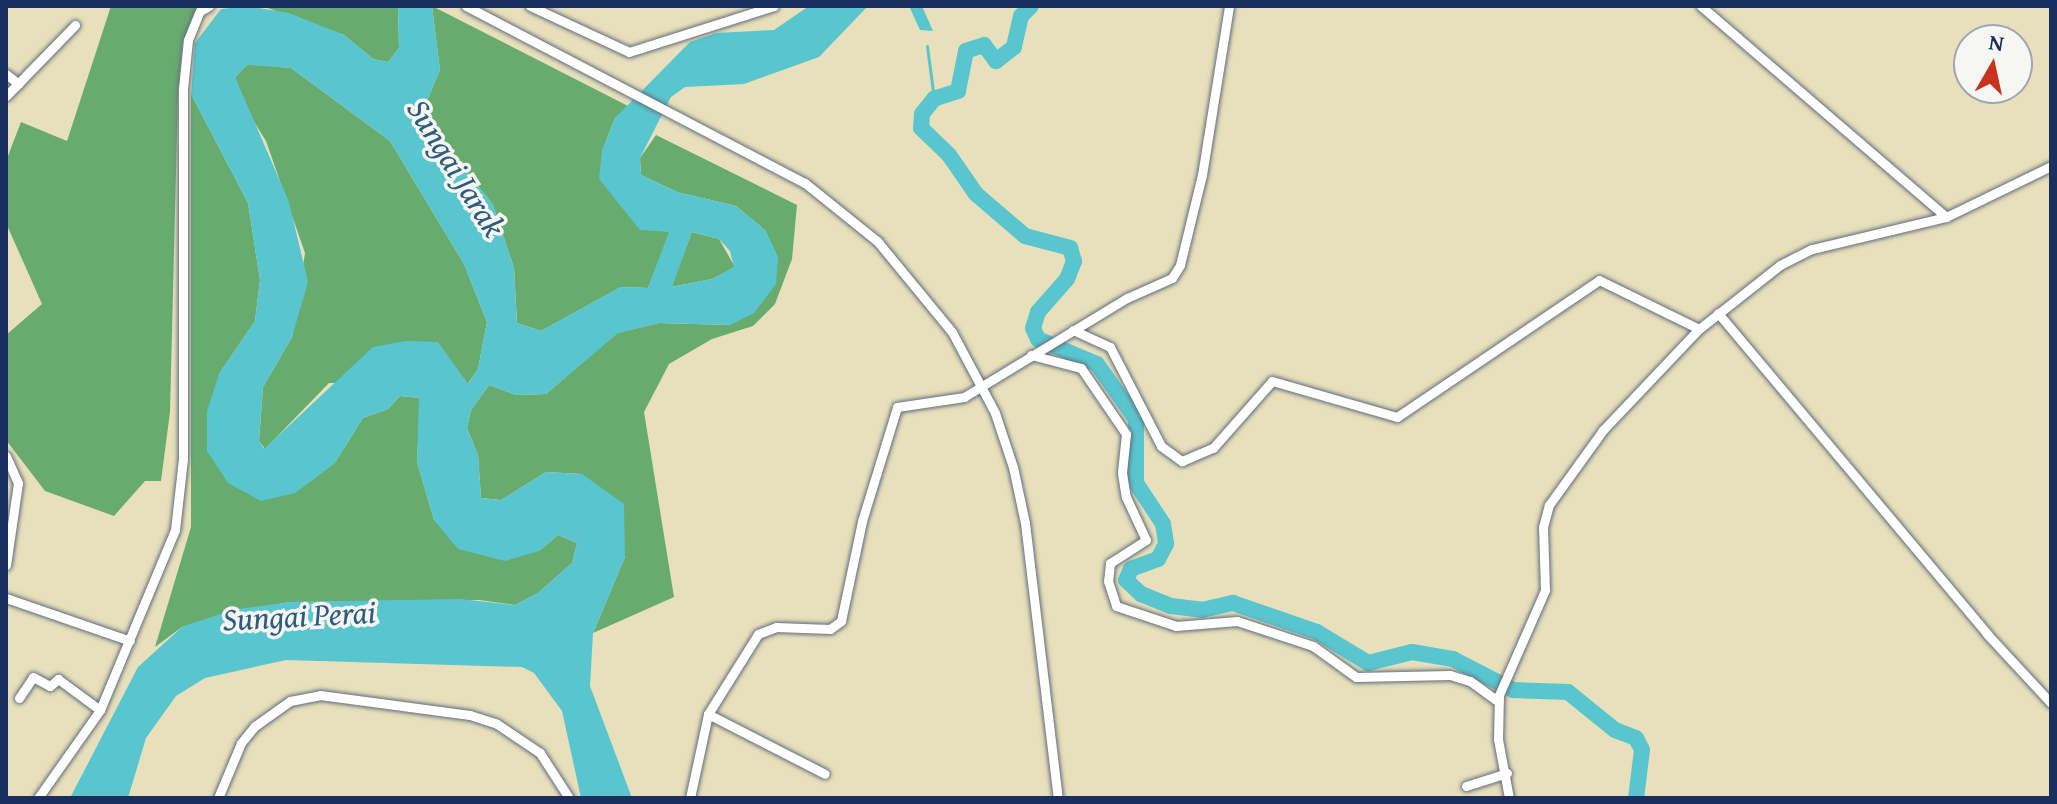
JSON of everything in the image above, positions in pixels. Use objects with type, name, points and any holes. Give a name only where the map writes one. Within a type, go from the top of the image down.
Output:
[{"type":"street","points":[[38,798],[100,710],[175,530],[183,459],[183,89],[188,40],[200,11],[209,6]]},
{"type":"street","points":[[466,6],[783,169],[878,242],[952,332],[982,386],[1013,467],[1025,523],[1058,798]]},
{"type":"street","points":[[530,6],[629,52],[774,6]]},
{"type":"street","points":[[690,798],[708,714],[758,634],[776,627],[837,627],[897,407],[964,397],[1068,332],[1172,278],[1180,265],[1200,189],[1229,6]]},
{"type":"street","points":[[1701,6],[1946,217]]},
{"type":"street","points":[[6,96],[75,25]]},
{"type":"street","points":[[6,74],[19,84]]},
{"type":"street","points":[[1509,798],[1507,773],[1498,739],[1499,698],[1545,590],[1543,527],[1549,505],[1603,430],[1699,329],[1758,278],[1812,249],[1946,217],[2051,166]]},
{"type":"street","points":[[1068,332],[1110,347],[1161,446],[1182,461],[1213,448],[1272,381],[1397,417],[1599,280],[1699,329]]},
{"type":"street","points":[[1718,313],[2051,703]]},
{"type":"street","points":[[1034,353],[1081,368],[1126,434],[1122,473],[1126,497],[1146,540],[1110,563],[1108,581],[1116,606],[1176,626],[1237,621],[1313,646],[1356,677],[1450,675],[1470,681],[1499,698]]},
{"type":"street","points":[[6,456],[18,483],[6,565]]},
{"type":"street","points":[[6,598],[130,641]]},
{"type":"street","points":[[19,698],[33,677],[50,686],[58,679],[100,710]]},
{"type":"street","points":[[218,798],[241,743],[255,726],[290,701],[320,695],[470,715],[497,724],[540,753],[569,798]]},
{"type":"street","points":[[708,714],[825,774]]},
{"type":"street","points":[[1466,786],[1507,773]]},
{"type":"green space","points":[[111,6],[201,6],[183,40],[178,92],[170,412],[161,481],[145,481],[114,516],[45,491],[6,440],[6,335],[42,304],[6,223],[6,161],[21,122],[67,141]]},
{"type":"green space","points":[[262,6],[398,6],[399,48],[388,62],[373,59],[344,35]]},
{"type":"green space","points":[[432,6],[630,107],[615,118],[602,151],[670,232],[648,288],[621,287],[541,331],[517,323],[514,268],[493,205],[435,131],[424,108],[440,70]]},
{"type":"green space","points":[[248,64],[291,68],[390,141],[464,264],[487,322],[478,369],[467,385],[329,383],[265,449],[259,441],[263,387],[292,337],[305,253],[266,141],[243,104],[235,77]]},
{"type":"green space","points":[[191,94],[248,203],[260,280],[255,321],[219,374],[207,451],[334,464],[363,418],[388,409],[400,396],[420,398],[417,462],[434,520],[539,551],[558,535],[577,543],[572,563],[538,593],[515,605],[479,600],[291,602],[232,611],[182,627],[155,647],[191,527]]},
{"type":"green space","points":[[656,135],[797,205],[792,259],[775,304],[753,326],[712,339],[669,364],[644,412],[674,597],[593,633],[625,557],[582,474],[546,472],[501,500],[481,498],[478,455],[467,428],[471,410],[489,385],[516,395],[546,394],[617,333],[659,323],[730,325],[766,231],[736,206],[677,192],[641,175],[640,158]]},
{"type":"green space","points":[[692,232],[719,239],[735,267],[712,279],[671,287]]},
{"type":"water","points":[[247,6],[289,13],[344,35],[373,59],[388,62],[399,48],[398,6],[432,6],[440,70],[424,108],[435,131],[493,205],[514,268],[517,323],[541,331],[621,287],[648,288],[669,232],[640,230],[599,179],[602,151],[615,118],[690,42],[716,33],[774,30],[809,6],[868,6],[819,57],[744,84],[685,87],[671,97],[640,158],[641,175],[677,192],[736,206],[766,231],[778,257],[776,284],[754,313],[730,325],[659,323],[618,333],[546,394],[516,395],[489,385],[471,410],[467,428],[478,455],[481,498],[501,500],[546,472],[582,474],[624,504],[625,557],[593,633],[590,686],[632,798],[581,798],[562,711],[534,673],[522,667],[286,660],[205,678],[176,696],[146,738],[128,798],[70,798],[138,667],[182,627],[232,610],[291,602],[460,599],[515,605],[538,593],[572,563],[577,543],[558,535],[539,551],[505,561],[458,549],[434,520],[417,462],[419,398],[400,396],[388,409],[363,418],[334,464],[295,493],[261,501],[228,483],[207,451],[207,411],[219,374],[255,321],[260,280],[248,203],[191,94],[195,43],[221,9]],"holes":[[[248,65],[291,68],[390,141],[464,264],[487,322],[478,369],[468,384],[438,342],[406,341],[373,347],[264,449],[259,441],[263,387],[292,337],[308,282],[289,202],[235,77]],[[692,232],[719,239],[730,251],[734,267],[712,279],[672,287]]]},
{"type":"water","points":[[909,6],[922,6],[933,31],[920,30]]},
{"type":"waterway","points":[[1031,6],[1021,16],[1014,47],[996,61],[984,45],[966,51],[958,91],[934,99],[922,114],[921,128],[949,155],[976,194],[1025,236],[1070,248],[1074,261],[1067,279],[1038,312],[1033,328],[1038,339],[1097,364],[1136,419],[1136,483],[1163,524],[1166,544],[1158,559],[1131,569],[1126,580],[1141,594],[1171,606],[1202,610],[1233,603],[1317,632],[1368,663],[1412,652],[1453,659],[1513,690],[1568,692],[1615,730],[1636,738],[1642,750],[1636,798]]},
{"type":"waterway","points":[[927,46],[934,99]]},
{"type":"water label","name":"Sungai Jarak","points":[[456,168]]},
{"type":"water label","name":"Sungai Perai","points":[[299,616]]}]
